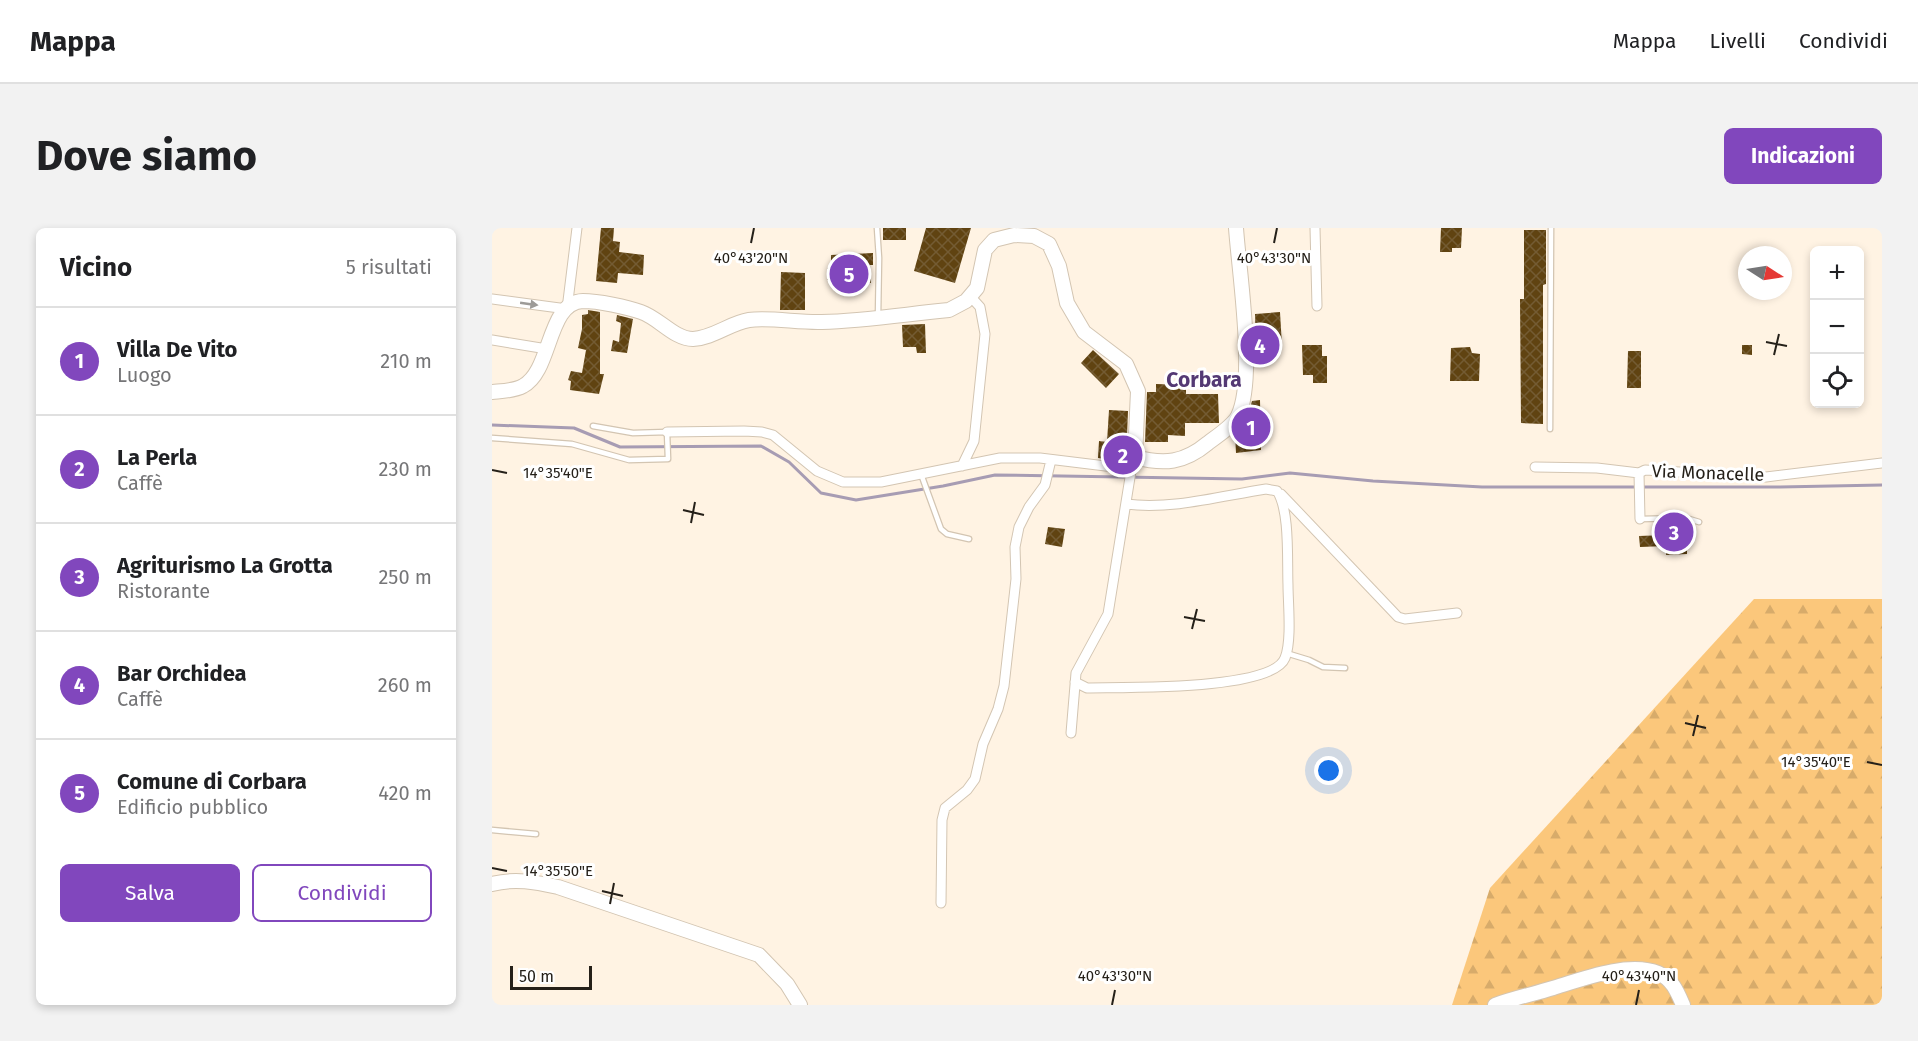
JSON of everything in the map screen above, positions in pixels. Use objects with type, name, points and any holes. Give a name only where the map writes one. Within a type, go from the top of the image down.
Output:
[{"type":"main road","points":[[492,392],[522,387],[534,379],[543,362],[554,326],[567,309],[581,301],[642,312],[677,335],[691,339],[707,336],[749,320],[822,322],[949,309],[966,301],[976,288],[985,250],[994,240],[1014,235],[1034,236],[1049,244],[1059,266],[1067,303],[1084,332],[1126,364],[1138,391],[1133,463],[1177,461],[1200,449],[1237,418],[1245,397],[1246,351],[1236,228]]},
{"type":"main road","points":[[492,884],[525,880],[558,887],[759,955],[787,984],[800,1005]]},
{"type":"main road","points":[[1495,1005],[1575,981],[1625,970],[1656,972],[1669,980],[1683,1005]]},
{"type":"street","points":[[492,298],[567,309],[577,228]]},
{"type":"street","points":[[1315,228],[1317,306]]},
{"type":"street","points":[[962,466],[974,441],[985,334],[980,308],[970,296]]},
{"type":"street","points":[[492,340],[547,349]]},
{"type":"street","points":[[667,432],[744,431],[773,435],[817,471],[843,482],[922,479],[962,466],[1000,458],[1133,463],[1108,614],[1076,673],[1071,733]]},
{"type":"street","points":[[941,903],[942,820],[945,808],[967,790],[975,779],[983,744],[998,709],[1004,686],[1016,579],[1015,547],[1019,527],[1029,507],[1045,485],[1051,460]]},
{"type":"street","name":"Via Monacelle","points":[[1535,467],[1766,477],[1882,463]]},
{"type":"street","points":[[1639,472],[1640,519]]},
{"type":"street","points":[[1126,504],[1141,506],[1184,502],[1266,489],[1279,494],[1398,617],[1405,619],[1457,614]]},
{"type":"street","points":[[1075,682],[1087,688],[1221,683],[1255,677],[1275,669],[1285,660],[1288,581],[1286,534],[1279,494]]},
{"type":"lane","points":[[877,228],[878,316]]},
{"type":"lane","points":[[1550,429],[1551,228]]},
{"type":"lane","points":[[492,438],[572,444],[629,460],[668,459],[667,432],[633,433],[593,426]]},
{"type":"lane","points":[[922,479],[941,529],[947,534],[969,538]]},
{"type":"lane","points":[[1640,519],[1686,518],[1699,522]]},
{"type":"lane","points":[[1286,653],[1323,667],[1345,669]]},
{"type":"lane","points":[[492,830],[536,834]]},
{"type":"green space","points":[[1754,599],[1882,599],[1882,1005],[1452,1005],[1490,888]]},
{"type":"building","points":[[601,228],[614,228],[613,241],[620,242],[619,252],[644,255],[643,275],[618,273],[617,283],[596,281]]},
{"type":"building","points":[[883,228],[906,228],[906,240],[883,240]]},
{"type":"building","points":[[926,228],[971,228],[955,283],[914,271]]},
{"type":"building","points":[[1441,228],[1462,228],[1461,248],[1452,248],[1452,252],[1440,252]]},
{"type":"building","points":[[1524,230],[1546,230],[1546,284],[1543,285],[1543,424],[1521,423],[1520,299],[1524,299]]},
{"type":"building","points":[[873,253],[873,265],[870,265],[871,283],[830,284],[830,280],[827,280],[827,268],[831,267],[831,255]]},
{"type":"building","points":[[781,272],[805,273],[805,310],[780,310]]},
{"type":"building","points":[[588,310],[600,312],[600,374],[604,374],[599,394],[570,390],[571,381],[568,380],[571,371],[582,373],[586,350],[578,348],[582,315],[588,314]]},
{"type":"building","points":[[1280,312],[1282,346],[1256,348],[1255,314]]},
{"type":"building","points":[[617,315],[633,319],[627,353],[611,351],[613,340],[619,342],[621,323],[616,321]]},
{"type":"building","points":[[925,324],[926,353],[917,353],[916,347],[903,347],[902,325]]},
{"type":"building","points":[[1302,345],[1322,345],[1322,356],[1327,356],[1327,383],[1313,383],[1313,375],[1303,375]]},
{"type":"building","points":[[1742,345],[1752,345],[1752,355],[1742,354]]},
{"type":"building","points":[[1470,347],[1472,353],[1480,354],[1479,381],[1450,381],[1451,348]]},
{"type":"building","points":[[1093,350],[1119,374],[1106,388],[1081,363]]},
{"type":"building","points":[[1628,351],[1641,351],[1641,388],[1627,388]]},
{"type":"building","points":[[1156,384],[1186,385],[1186,394],[1218,394],[1219,423],[1185,423],[1185,436],[1168,435],[1168,442],[1145,442],[1147,392],[1156,392]]},
{"type":"building","points":[[1260,400],[1261,450],[1236,453],[1235,434],[1245,426],[1252,401]]},
{"type":"building","points":[[1109,410],[1128,411],[1126,462],[1098,458],[1099,441],[1107,442]]},
{"type":"building","points":[[1682,525],[1687,554],[1666,555],[1666,546],[1640,547],[1639,536],[1665,535],[1665,526]]},
{"type":"building","points":[[1048,527],[1065,529],[1062,547],[1045,544]]},
{"type":"waterway","points":[[492,425],[574,428],[620,447],[761,446],[789,462],[821,493],[856,500],[995,475],[1242,479],[1290,473],[1373,481],[1482,487],[1882,485]]},
{"type":"place","name":"Comune di Corbara","points":[[849,274]]},
{"type":"place","name":"Bar Orchidea","points":[[1260,345]]},
{"type":"place","name":"Villa De Vito","points":[[1251,427]]},
{"type":"place","name":"La Perla","points":[[1123,455]]},
{"type":"place","name":"Agriturismo La Grotta","points":[[1674,532]]},
{"type":"district","name":"Corbara","points":[[1204,380]]}]
